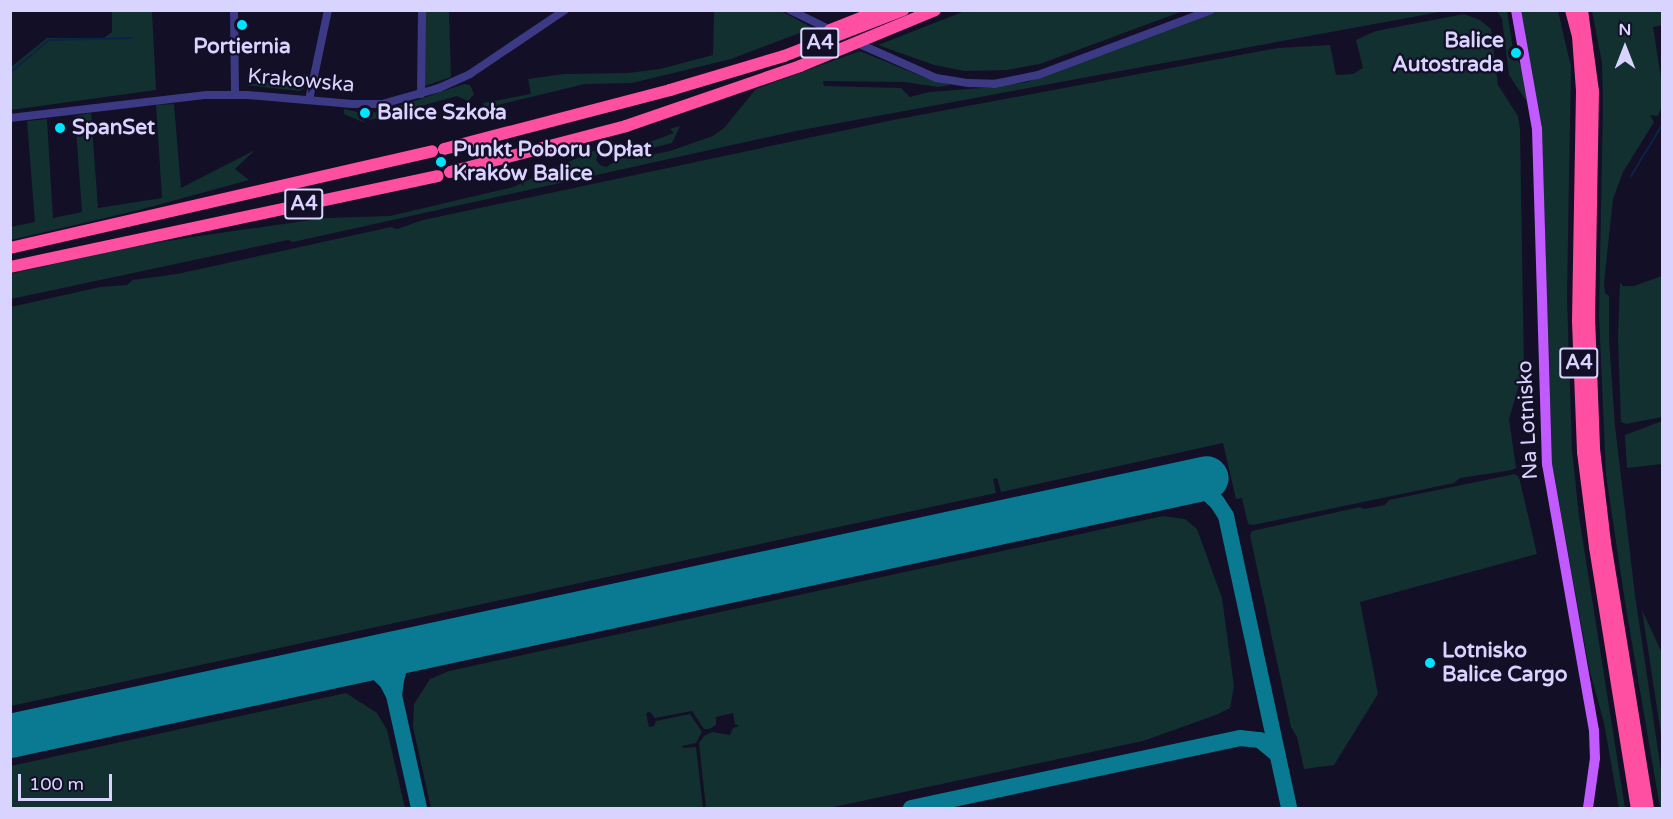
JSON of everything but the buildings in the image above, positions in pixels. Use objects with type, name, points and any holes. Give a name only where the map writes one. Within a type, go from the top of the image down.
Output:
[{"type":"highway","name":"A4","points":[[735,70],[881,10]]},
{"type":"highway","name":"A4","points":[[10,248],[438,150],[618,106],[784,56],[903,10]]},
{"type":"highway","name":"A4","points":[[10,267],[444,174],[626,126],[800,66],[935,10]]},
{"type":"highway","name":"A4","points":[[1566,10],[1582,80],[1578,321],[1583,452],[1594,547],[1638,808]]},
{"type":"highway","points":[[1571,10],[1578,36],[1582,80]]},
{"type":"highway","name":"A4","points":[[1582,10],[1593,91],[1589,317],[1594,449],[1605,543],[1648,808]]},
{"type":"main road","name":"Na Lotnisko","points":[[1512,10],[1518,26]]},
{"type":"main road","name":"Na Lotnisko","points":[[1516,10],[1537,129],[1547,464],[1594,731],[1595,758],[1588,808]]},
{"type":"street","points":[[234,10],[235,94]]},
{"type":"street","points":[[309,100],[328,10]]},
{"type":"street","points":[[421,94],[422,10]]},
{"type":"street","name":"Krakowska","points":[[10,117],[178,97],[235,94],[375,105],[421,94],[470,74],[565,10]]},
{"type":"street","points":[[790,10],[922,73],[950,81],[985,84],[1012,81],[1045,72],[1211,10]]},
{"type":"green space","points":[[112,11],[152,11],[156,90],[11,110],[11,67],[47,38],[104,38],[112,32]]},
{"type":"green space","points":[[424,11],[449,11],[451,77],[422,87]]},
{"type":"green space","points":[[714,11],[781,11],[813,28],[731,59],[632,83],[585,84],[485,108],[483,103],[531,94],[528,79],[564,74],[628,73],[660,69],[713,55]]},
{"type":"green space","points":[[965,11],[1183,11],[1040,64],[1007,70],[965,71],[934,65],[878,45]]},
{"type":"green space","points":[[1218,11],[1445,11],[796,131],[293,242],[288,240],[11,299],[10,274],[124,248],[325,218],[390,216],[513,187],[593,151],[605,151],[598,155],[596,160],[600,165],[606,167],[622,158],[633,159],[670,151],[713,136],[724,128],[756,89],[860,51],[923,77],[951,85],[938,87],[904,82],[823,81],[824,86],[901,88],[910,97],[929,92],[1028,82]]},
{"type":"green space","points":[[1497,11],[1507,11],[1513,49],[1523,71],[1527,102],[1509,75],[1502,19]]},
{"type":"green space","points":[[1521,11],[1558,11],[1571,67],[1567,297],[1572,450],[1579,516],[1625,808],[1619,808],[1604,723],[1589,668],[1552,464],[1542,137]]},
{"type":"green space","points":[[1592,11],[1662,11],[1662,25],[1653,27],[1662,84],[1662,105],[1658,116],[1650,115],[1654,122],[1623,172],[1613,199],[1604,283],[1605,293],[1609,296],[1609,339],[1615,426],[1635,595],[1662,777],[1662,808],[1660,808],[1625,602],[1606,475],[1599,315],[1602,63]]},
{"type":"green space","points":[[1464,14],[1480,20],[1491,29],[1498,85],[1518,116],[1520,129],[1524,368],[1509,419],[1516,468],[1512,470],[1460,478],[1454,483],[1253,525],[1248,524],[1242,498],[1236,499],[1223,443],[1001,492],[997,478],[993,479],[996,493],[11,706],[11,307],[100,287],[127,285],[133,280],[177,274],[391,227],[397,229],[423,220],[893,120],[1278,48],[1330,45],[1336,75],[1353,74],[1363,68],[1356,40],[1376,31]]},
{"type":"green space","points":[[306,74],[304,88],[300,91],[245,85],[291,80]]},
{"type":"green space","points":[[464,84],[470,85],[474,94],[468,101],[457,96],[363,122],[344,114],[344,109],[362,113],[382,112]]},
{"type":"green space","points":[[174,104],[181,188],[255,150],[235,169],[249,180],[139,210],[11,240],[11,227],[35,222],[27,121],[47,119],[53,218],[82,212],[75,116],[91,113],[98,208],[162,198],[156,105]]},
{"type":"green space","points":[[680,126],[672,143],[632,153],[634,148],[674,133],[670,129]]},
{"type":"green space","points":[[1662,276],[1662,417],[1626,424],[1621,422],[1618,338],[1620,282],[1623,286],[1634,286]]},
{"type":"green space","points":[[1662,421],[1662,464],[1627,468],[1625,435]]},
{"type":"green space","points":[[1515,474],[1519,477],[1537,554],[1360,602],[1378,694],[1334,765],[1304,769],[1297,737],[1291,727],[1250,535],[1252,531],[1360,507],[1364,509],[1385,505],[1389,500]]},
{"type":"green space","points":[[1163,516],[1185,519],[1197,529],[1222,598],[1234,686],[1230,708],[1216,715],[1143,741],[829,808],[706,808],[699,743],[704,736],[712,732],[730,735],[733,728],[739,726],[735,724],[733,713],[716,717],[716,725],[704,729],[692,711],[655,718],[650,712],[646,713],[649,727],[654,726],[656,721],[690,714],[702,732],[696,743],[682,746],[683,748],[696,747],[703,808],[431,808],[413,727],[414,704],[430,679],[449,671]]},
{"type":"green space","points":[[1642,610],[1662,653],[1662,741]]},
{"type":"green space","points":[[346,693],[377,713],[387,730],[405,808],[11,808],[11,766]]},
{"type":"waterway","points":[[10,73],[49,40],[132,38]]},
{"type":"waterway","points":[[1631,176],[1662,125]]},
{"type":"taxiway","points":[[1176,484],[1205,491],[1217,502],[1226,516],[1289,808]]},
{"type":"taxiway","points":[[419,808],[394,695],[399,669],[411,654],[434,645]]},
{"type":"taxiway","points":[[345,664],[377,672],[387,682],[394,695]]},
{"type":"taxiway","points":[[911,808],[1240,738],[1260,740],[1278,755]]},
{"type":"runway","points":[[10,736],[1207,478]]},
{"type":"place","name":"Portiernia","points":[[242,25]]},
{"type":"place","name":"Balice Autostrada","points":[[1516,53]]},
{"type":"place","name":"Balice Szkoła","points":[[365,113]]},
{"type":"place","name":"SpanSet","points":[[60,128]]},
{"type":"place","name":"Punkt Poboru Opłat Kraków Balice","points":[[441,162]]},
{"type":"place","name":"Lotnisko Balice Cargo","points":[[1430,663]]}]
